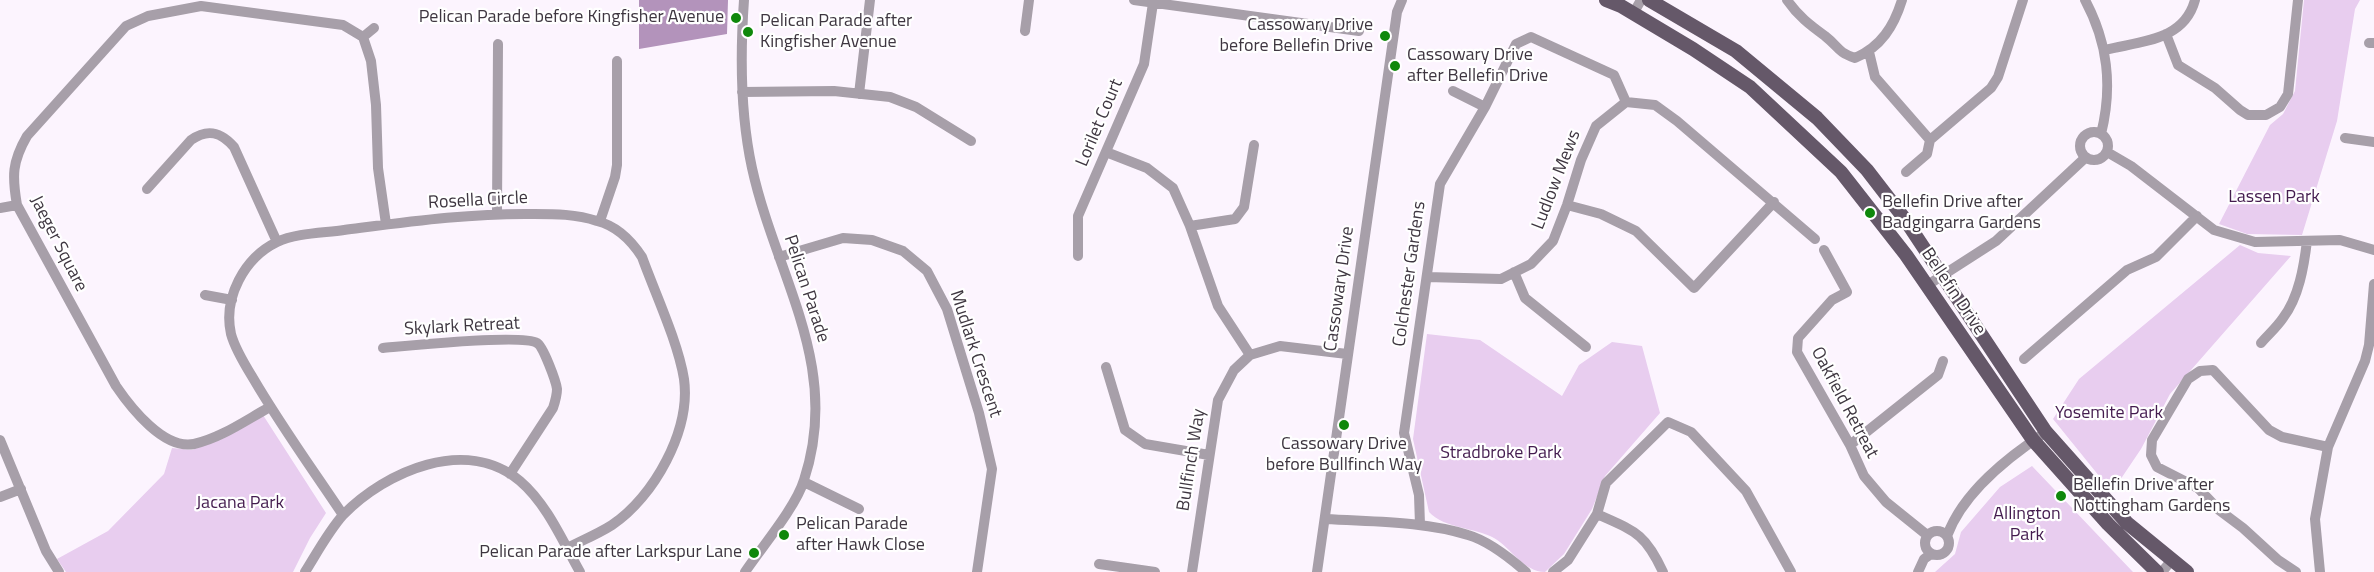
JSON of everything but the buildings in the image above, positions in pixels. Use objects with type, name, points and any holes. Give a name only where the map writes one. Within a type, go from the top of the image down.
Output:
[{"type":"main road","name":"Bellefin Drive","points":[[1606,0],[1626,7],[1750,87],[1841,172],[1906,255],[2033,440],[2101,517],[2157,572]]},
{"type":"main road","name":"Bellefin Drive","points":[[1649,0],[1737,51],[1817,118],[1867,170],[1904,218],[2046,432],[2127,523],[2187,572]]},
{"type":"street","name":"Pelican Parade","points":[[744,0],[741,39],[742,92],[752,167],[763,211],[805,332],[814,372],[817,404],[815,434],[804,482],[788,510],[745,572]]},
{"type":"street","points":[[859,94],[870,0]]},
{"type":"street","points":[[1025,31],[1029,0]]},
{"type":"street","points":[[1134,0],[1359,31]]},
{"type":"street","name":"Cassowary Drive","points":[[1395,0],[1397,12]]},
{"type":"street","name":"Cassowary Drive","points":[[1317,572],[1397,12],[1402,0]]},
{"type":"street","points":[[1626,7],[1641,0]]},
{"type":"street","points":[[1787,0],[1798,15],[1825,37],[1840,53],[1855,58],[1869,52],[1887,35],[1902,0]]},
{"type":"street","points":[[1906,172],[1927,154],[1930,140],[1991,88],[1998,77],[2023,0]]},
{"type":"street","points":[[2085,0],[2101,33],[2105,50],[2108,100],[2101,134]]},
{"type":"street","points":[[2105,50],[2166,34],[2182,26],[2193,9],[2195,0]]},
{"type":"street","points":[[2166,34],[2178,65],[2215,88],[2240,110],[2258,120],[2280,107],[2288,94],[2298,0]]},
{"type":"street","name":"Lorilet Court","points":[[1078,256],[1078,216],[1144,64],[1153,3]]},
{"type":"street","name":"Jaeger Square","points":[[270,407],[222,434],[193,444],[172,442],[134,413],[116,386],[17,205],[12,178],[15,155],[27,136],[126,26],[148,16],[201,6],[343,25],[363,37]]},
{"type":"street","points":[[374,28],[363,37],[371,61],[376,105],[378,168],[386,225]]},
{"type":"street","name":"Colchester Gardens","points":[[1420,525],[1419,495],[1404,433],[1440,184],[1485,107],[1516,44],[1531,37],[1614,75],[1626,102]]},
{"type":"street","points":[[497,214],[498,44]]},
{"type":"street","points":[[1869,52],[1875,77],[1930,140]]},
{"type":"street","points":[[600,221],[616,171],[617,61]]},
{"type":"street","points":[[742,92],[798,90],[890,97],[916,107],[971,141]]},
{"type":"street","points":[[1453,91],[1485,107]]},
{"type":"street","points":[[1626,102],[1655,105],[1774,202],[1815,239]]},
{"type":"street","name":"Ludlow Mews","points":[[1426,278],[1501,279],[1531,264],[1553,241],[1581,160],[1596,126],[1626,102]]},
{"type":"street","points":[[147,189],[191,140],[208,131],[217,133],[234,147],[277,242]]},
{"type":"street","points":[[2091,132],[2101,134],[2107,142],[2107,152],[2100,159],[2085,158],[2079,145],[2083,136],[2091,132]]},
{"type":"street","points":[[2345,138],[2374,142]]},
{"type":"street","points":[[1190,226],[1235,219],[1244,207],[1254,145]]},
{"type":"street","points":[[1106,152],[1147,168],[1173,188],[1190,226],[1218,306],[1250,355],[1280,346],[1347,354]]},
{"type":"street","points":[[2107,152],[2131,165],[2214,230],[2255,242],[2340,240],[2374,250]]},
{"type":"street","points":[[1926,286],[1996,241],[2085,158]]},
{"type":"street","points":[[1567,206],[1600,213],[1636,231],[1694,288],[1774,202]]},
{"type":"street","points":[[0,208],[17,205]]},
{"type":"street","name":"Rosella Circle","points":[[343,515],[270,407],[243,361],[231,334],[232,300],[237,282],[245,269],[277,242],[299,237],[386,225],[497,214],[580,216],[600,221],[625,236],[642,257],[680,362],[685,390],[685,406],[678,435],[665,462],[643,495],[612,525],[567,548]]},
{"type":"street","points":[[2024,359],[2127,270],[2156,257],[2197,216]]},
{"type":"street","name":"Mudlark Crescent","points":[[779,257],[843,238],[873,240],[903,251],[927,271],[947,309],[979,413],[992,469],[977,572]]},
{"type":"street","points":[[2261,343],[2283,318],[2294,297],[2307,241]]},
{"type":"street","name":"Oakfield Retreat","points":[[1824,250],[1847,292],[1832,300],[1798,338],[1797,352],[1850,445],[1864,476],[1887,502],[1927,535]]},
{"type":"street","points":[[1514,272],[1525,298],[1586,347]]},
{"type":"street","points":[[2320,572],[2316,519],[2328,447],[2365,361],[2369,345],[2374,284]]},
{"type":"street","points":[[205,295],[232,300]]},
{"type":"street","name":"Skylark Retreat","points":[[383,348],[521,340],[537,343],[542,348],[556,385],[556,398],[553,408],[510,474]]},
{"type":"street","name":"Bullfinch Way","points":[[1192,572],[1218,400],[1234,370],[1250,355]]},
{"type":"street","points":[[1850,445],[1938,375],[1943,361]]},
{"type":"street","points":[[1106,367],[1125,430],[1144,444],[1209,455]]},
{"type":"street","points":[[2296,572],[2278,560],[2243,528],[2218,510],[2198,488],[2157,467],[2151,455],[2152,440],[2188,379],[2200,371],[2213,370],[2269,430],[2282,437],[2328,447]]},
{"type":"street","points":[[1553,572],[1568,560],[1598,514],[1606,483],[1668,422],[1691,432],[1746,491],[1791,572]]},
{"type":"street","points":[[1918,572],[1924,559],[1931,554],[1944,553],[1949,545],[1947,536],[1952,522],[1982,483],[2023,447],[2046,432]]},
{"type":"street","points":[[0,440],[46,551],[59,572]]},
{"type":"street","points":[[305,572],[325,538],[343,515],[368,494],[389,480],[431,464],[466,460],[510,474],[531,492],[580,572]]},
{"type":"street","points":[[804,482],[859,509]]},
{"type":"street","points":[[0,497],[21,489]]},
{"type":"street","points":[[1598,514],[1637,532],[1654,552],[1663,572]]},
{"type":"street","points":[[1326,519],[1420,525],[1470,535],[1510,558],[1526,572]]},
{"type":"street","points":[[1931,554],[1924,543],[1927,535],[1940,531],[1947,536]]},
{"type":"street","points":[[2162,572],[2171,561]]},
{"type":"street","points":[[1099,564],[1155,572]]},
{"type":"green space","name":"Lassen Park","points":[[2304,0],[2360,0],[2355,9],[2337,121],[2302,235],[2247,234],[2219,224],[2270,125],[2283,114],[2295,91]]},
{"type":"green space","name":"Yosemite Park","points":[[2240,245],[2258,253],[2291,256],[2170,394],[2141,449],[2112,492],[2053,419],[2079,379]]},
{"type":"green space","name":"Stradbroke Park","points":[[1427,334],[1480,340],[1562,396],[1579,365],[1612,342],[1642,346],[1660,413],[1605,476],[1592,509],[1564,554],[1545,572],[1537,571],[1524,564],[1494,538],[1443,522],[1429,512],[1413,439]]},
{"type":"green space","name":"Jacana Park","points":[[263,415],[326,513],[293,572],[66,572],[57,559],[108,531],[164,474],[172,448],[192,450],[224,437]]},
{"type":"green space","name":"Allington Park","points":[[2032,466],[2133,572],[1935,572],[1955,554],[1961,532],[2000,487]]},
{"type":"shaded area","points":[[639,0],[728,0],[727,34],[639,49]]},
{"type":"place","name":"Pelican Parade before Kingfisher Avenue","points":[[736,18]]},
{"type":"place","name":"Pelican Parade after Kingfisher Avenue","points":[[748,32]]},
{"type":"place","name":"Cassowary Drive before Bellefin Drive","points":[[1385,36]]},
{"type":"place","name":"Cassowary Drive after Bellefin Drive","points":[[1395,66]]},
{"type":"place","name":"Bellefin Drive after Badgingarra Gardens","points":[[1870,213]]},
{"type":"place","name":"Cassowary Drive before Bullfinch Way","points":[[1344,425]]},
{"type":"place","name":"Bellefin Drive after Nottingham Gardens","points":[[2061,496]]},
{"type":"place","name":"Pelican Parade after Hawk Close","points":[[784,535]]},
{"type":"place","name":"Pelican Parade after Larkspur Lane","points":[[754,553]]}]
